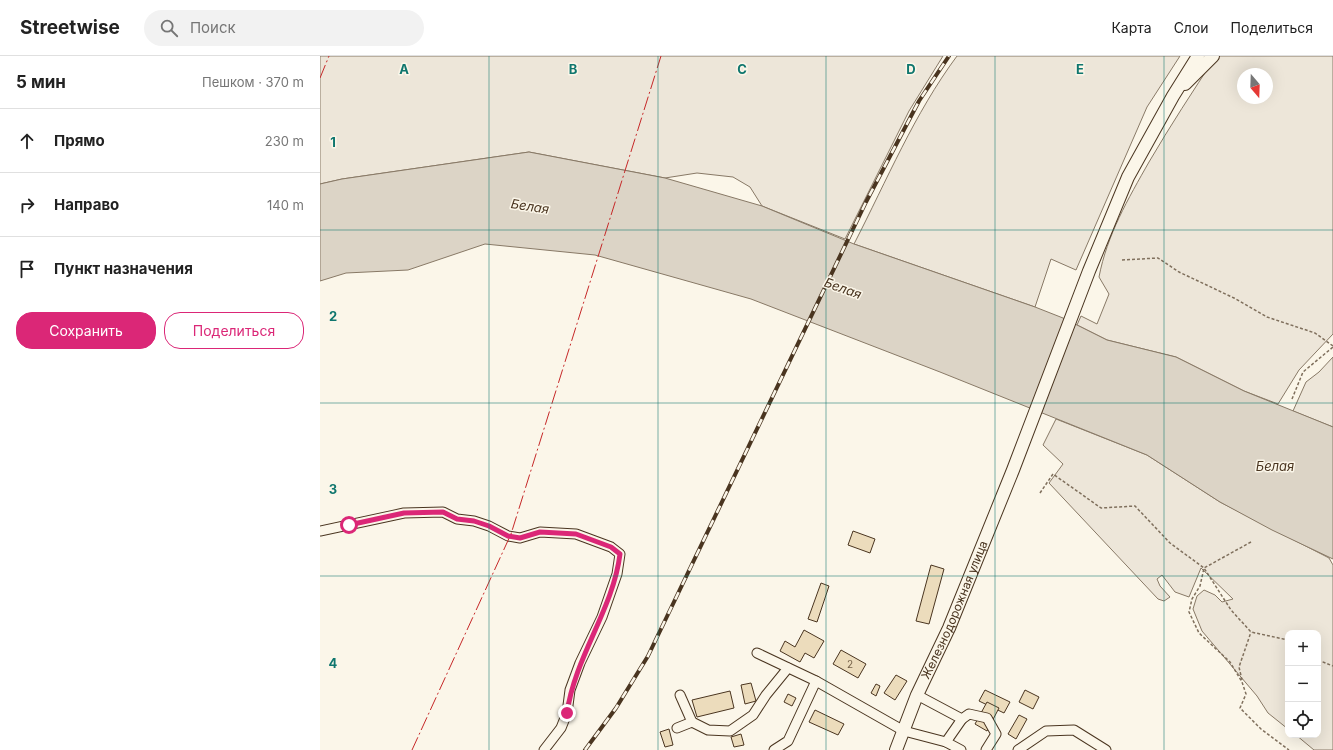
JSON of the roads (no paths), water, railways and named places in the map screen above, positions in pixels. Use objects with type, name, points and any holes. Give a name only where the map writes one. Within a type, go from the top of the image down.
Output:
[{"type":"main road","points":[[1173,96],[1198,56]]},
{"type":"main road","points":[[1173,96],[1213,56]]},
{"type":"main road","name":"Железнодорожная улица","points":[[896,750],[917,694],[949,628],[1014,470],[1089,271],[1128,177],[1173,96]]},
{"type":"street","points":[[320,531],[404,513],[443,512],[457,519],[474,521],[489,526],[508,536],[520,538],[540,532],[576,534],[611,547],[620,554],[617,574],[602,616],[580,663],[570,690],[567,713],[561,728],[544,750]]},
{"type":"street","points":[[757,653],[816,681],[904,731],[946,742],[961,750]]},
{"type":"street","points":[[680,695],[692,722],[708,730],[730,731],[753,715],[766,695],[788,668]]},
{"type":"street","points":[[774,750],[788,740],[816,681]]},
{"type":"street","points":[[917,694],[962,719]]},
{"type":"street","points":[[946,742],[962,719],[969,714],[987,718],[996,734],[986,750]]},
{"type":"street","points":[[677,728],[692,722]]},
{"type":"street","points":[[1018,750],[1046,731],[1074,730],[1106,750]]},
{"type":"water","name":"Белая","points":[[529,152],[665,178],[762,206],[854,244],[1035,307],[1063,318],[1107,340],[1176,357],[1244,391],[1333,427],[1333,559],[1272,530],[1220,502],[1147,455],[940,372],[751,299],[595,255],[485,244],[408,270],[346,273],[320,281],[320,184],[342,179]]},
{"type":"railway","points":[[585,750],[616,708],[648,656],[866,202],[919,101],[949,56]]}]
